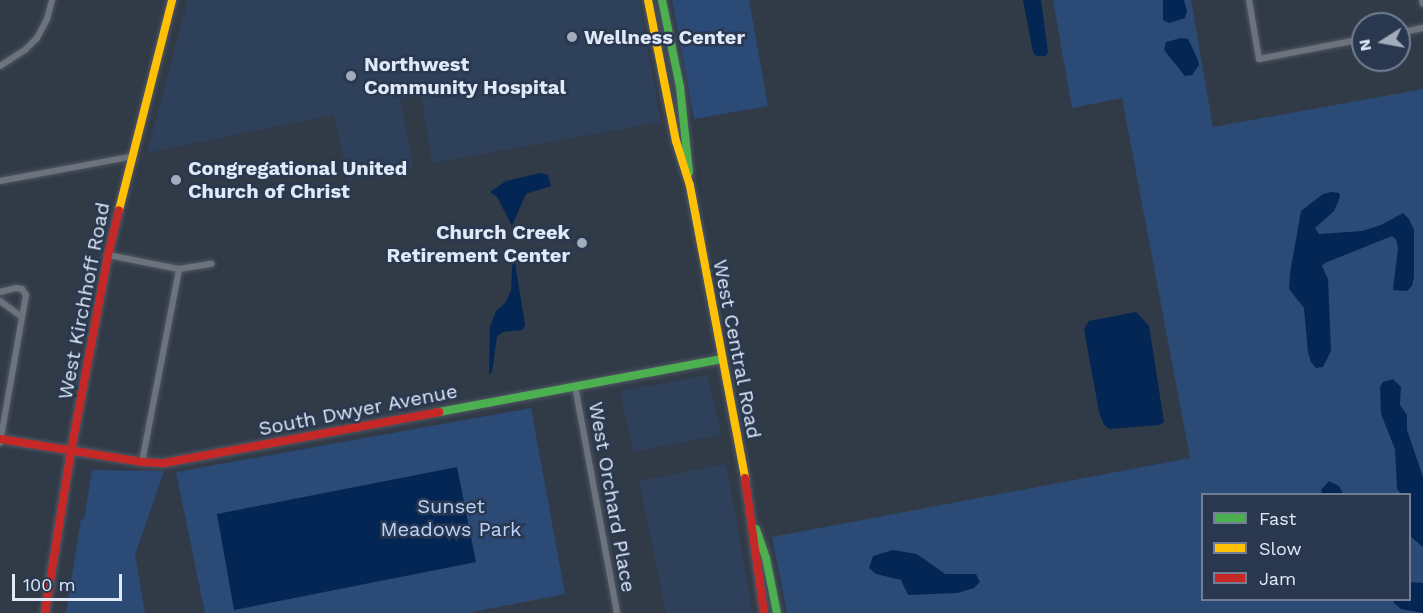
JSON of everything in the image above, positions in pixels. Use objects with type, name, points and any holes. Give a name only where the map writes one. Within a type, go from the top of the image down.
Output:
[{"type":"main road","name":"West Kirchhoff Road","points":[[45,613],[71,451],[108,255],[130,157],[172,0]]},
{"type":"main road","name":"West Central Road","points":[[648,0],[675,141],[690,186]]},
{"type":"main road","name":"West Central Road","points":[[662,0],[687,138],[690,186],[722,359],[753,518],[766,558],[777,613]]},
{"type":"main road","name":"South Dwyer Avenue","points":[[0,440],[142,462],[164,463],[722,359]]},
{"type":"main road","name":"West Central Road","points":[[753,518],[755,556],[764,613]]},
{"type":"street","points":[[0,66],[25,50],[37,38],[47,19],[52,0]]},
{"type":"street","points":[[1249,0],[1259,59],[1351,41]]},
{"type":"street","points":[[0,181],[130,157]]},
{"type":"street","points":[[108,255],[179,269],[212,264]]},
{"type":"street","points":[[142,462],[179,269]]},
{"type":"street","points":[[0,292],[22,289],[26,295],[0,440]]},
{"type":"street","points":[[0,301],[22,317]]},
{"type":"street","name":"West Orchard Place","points":[[575,386],[617,613]]},
{"type":"shaded area","name":"Northwest Community Hospital","points":[[188,0],[639,0],[661,122],[432,163],[421,94],[400,99],[414,169],[348,180],[334,115],[147,153]]},
{"type":"shaded area","points":[[1023,0],[1041,0],[1048,53],[1045,56],[1036,56],[1033,52]]},
{"type":"shaded area","points":[[1163,0],[1184,0],[1187,11],[1185,18],[1169,23],[1163,20]]},
{"type":"shaded area","points":[[1181,38],[1188,39],[1197,58],[1199,65],[1192,75],[1185,76],[1164,50],[1166,42]]},
{"type":"shaded area","points":[[540,173],[548,175],[551,186],[526,194],[512,226],[497,197],[490,192],[506,181]]},
{"type":"shaded area","points":[[1339,193],[1340,197],[1334,211],[1315,228],[1319,234],[1362,231],[1381,225],[1403,213],[1414,230],[1414,277],[1412,286],[1407,291],[1393,290],[1398,248],[1396,239],[1392,236],[1325,263],[1322,266],[1328,279],[1331,351],[1323,367],[1316,368],[1308,352],[1304,308],[1289,289],[1290,273],[1301,211],[1323,194]]},
{"type":"shaded area","points":[[513,251],[525,324],[523,330],[503,332],[497,336],[492,372],[489,375],[490,327],[496,311],[505,303],[511,291]]},
{"type":"shaded area","points":[[1136,312],[1149,326],[1164,422],[1159,425],[1110,429],[1104,425],[1099,412],[1084,329],[1089,321]]},
{"type":"shaded area","points":[[708,375],[721,435],[633,452],[620,391]]},
{"type":"shaded area","points":[[1393,379],[1401,387],[1400,405],[1407,415],[1407,430],[1423,477],[1423,547],[1411,537],[1411,493],[1400,493],[1397,489],[1395,449],[1381,414],[1380,387],[1383,382]]},
{"type":"shaded area","points":[[726,464],[753,613],[666,613],[639,481]]},
{"type":"shaded area","points":[[457,467],[476,562],[234,610],[217,514]]},
{"type":"shaded area","points":[[1329,481],[1339,486],[1342,493],[1322,493],[1321,490]]},
{"type":"shaded area","points":[[893,550],[917,554],[945,574],[976,574],[980,582],[974,588],[958,593],[908,595],[901,580],[876,574],[869,568],[873,556]]},
{"type":"shaded area","points":[[1411,582],[1423,583],[1423,613],[1401,609],[1393,601],[1411,601]]},
{"type":"green space","points":[[672,0],[749,0],[768,106],[694,119]]},
{"type":"green space","points":[[1053,0],[1191,0],[1213,127],[1423,89],[1423,613],[787,613],[772,537],[1190,458],[1122,98],[1072,108]]},
{"type":"green space","name":"Sunset Meadows Park","points":[[531,408],[565,594],[468,613],[205,613],[176,472]]},
{"type":"green space","points":[[92,470],[164,471],[135,555],[145,613],[66,613],[81,519],[84,519]]},
{"type":"traffic: fast","points":[[662,0],[680,87],[689,173]]},
{"type":"traffic: fast","points":[[439,412],[722,359]]},
{"type":"traffic: fast","points":[[756,529],[766,558],[777,613]]},
{"type":"traffic: slow","points":[[119,210],[172,0]]},
{"type":"traffic: slow","points":[[648,0],[676,141],[690,186],[745,478]]},
{"type":"traffic: jam","points":[[45,613],[71,451],[108,255],[119,210]]},
{"type":"traffic: jam","points":[[0,439],[142,462],[164,463],[439,412]]},
{"type":"traffic: jam","points":[[745,478],[764,613]]},
{"type":"place","name":"Wellness Center","points":[[572,37]]},
{"type":"place","name":"Northwest Community Hospital","points":[[351,76]]},
{"type":"place","name":"Congregational United Church of Christ","points":[[176,180]]},
{"type":"place","name":"Church Creek Retirement Center","points":[[582,243]]}]
